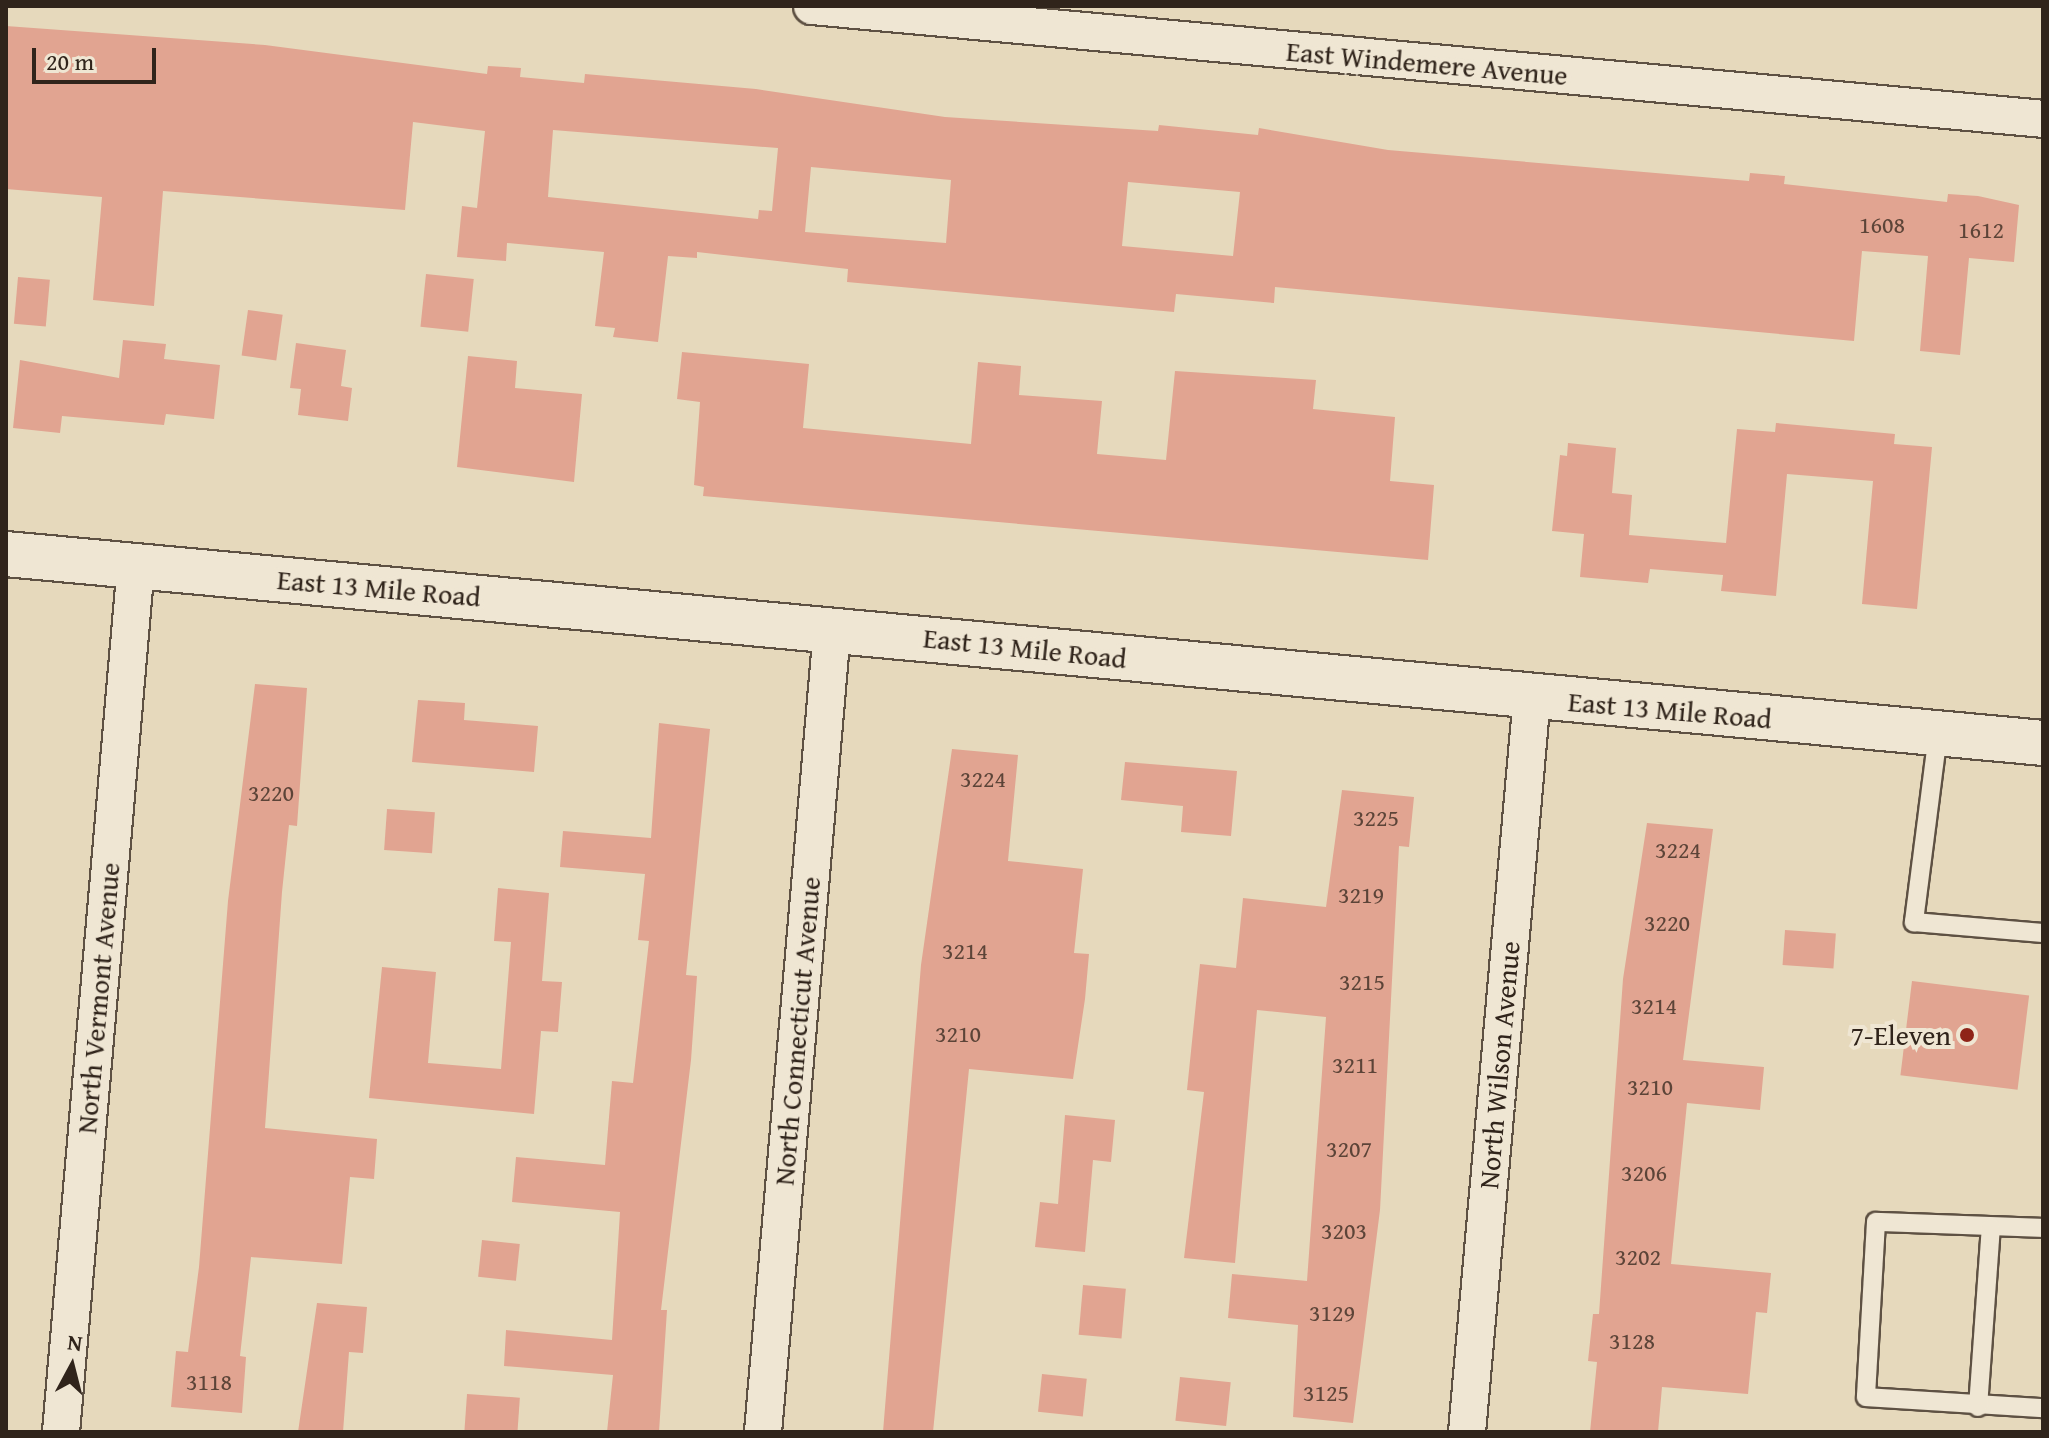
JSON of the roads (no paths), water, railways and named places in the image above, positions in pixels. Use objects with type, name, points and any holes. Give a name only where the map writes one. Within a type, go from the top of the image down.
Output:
[{"type":"main road","name":"East 13 Mile Road","points":[[6,554],[2043,743]]},
{"type":"street","name":"East Windemere Avenue","points":[[812,6],[2043,119]]},
{"type":"street","name":"North Vermont Avenue","points":[[61,1432],[136,565]]},
{"type":"street","name":"North Connecticut Avenue","points":[[763,1432],[832,630]]},
{"type":"street","name":"North Wilson Avenue","points":[[1467,1432],[1532,697]]},
{"type":"lane","points":[[1938,734],[1914,922],[2043,933]]},
{"type":"lane","points":[[2043,1228],[1876,1222],[1866,1397],[1978,1407],[2043,1408]]},
{"type":"lane","points":[[1978,1407],[1991,1227]]},
{"type":"place","name":"7-Eleven","points":[[1967,1035]]}]
